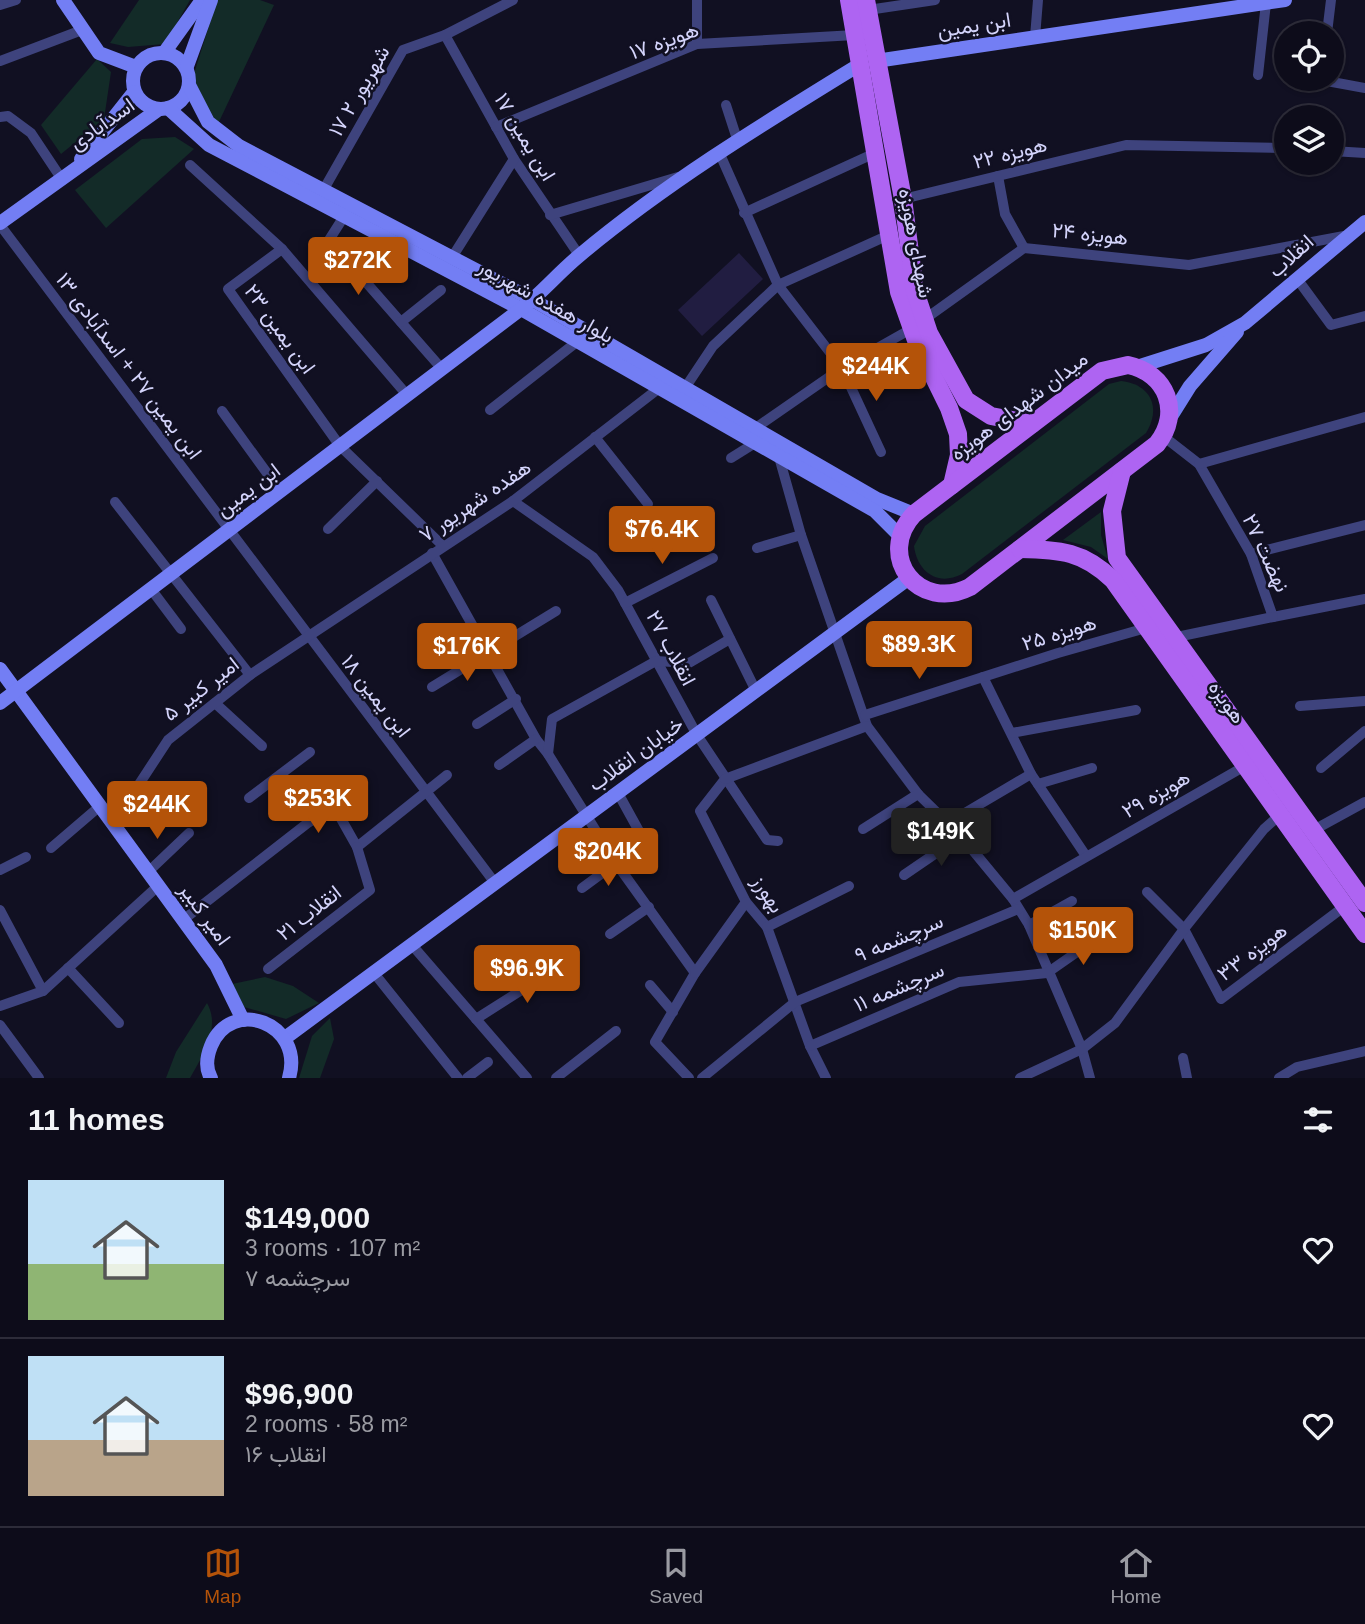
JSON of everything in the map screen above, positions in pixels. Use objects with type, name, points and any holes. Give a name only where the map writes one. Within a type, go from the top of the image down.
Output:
[{"type":"main road","points":[[63,0],[99,52],[136,67]]},
{"type":"main road","points":[[163,53],[202,0]]},
{"type":"main road","points":[[187,66],[175,56],[163,53],[149,55],[136,67],[132,83],[135,92],[145,104],[164,109],[182,100],[189,85],[187,66],[211,0]]},
{"type":"main road","name":"شهدای هویزه","points":[[849,0],[855,35],[867,63],[903,199],[918,324],[958,434],[959,456],[952,485]]},
{"type":"main road","name":"ابن یمین","points":[[0,703],[533,300],[579,256],[688,174],[737,139],[867,63],[1285,0]]},
{"type":"main road","name":"شهدای هویزه","points":[[867,5],[867,63],[875,153],[899,292],[966,400],[991,416],[1032,424]]},
{"type":"main road","name":"بلوار هفده شهریور","points":[[189,85],[208,122],[220,134],[451,259],[533,300],[757,427],[877,499],[914,514]]},
{"type":"main road","name":"اسدآبادی","points":[[65,176],[135,92]]},
{"type":"main road","name":"بلوار هفده شهریور","points":[[164,109],[209,145],[343,218],[521,309],[875,511],[900,536]]},
{"type":"main road","name":"اسدآبادی","points":[[0,224],[164,109]]},
{"type":"main road","name":"انقلاب","points":[[1245,323],[1298,280],[1344,236],[1365,222]]},
{"type":"main road","points":[[1138,367],[1206,345],[1245,323]]},
{"type":"main road","points":[[900,536],[899,554],[909,578],[933,593],[952,594],[970,587],[1122,471],[1163,436],[1170,418],[1190,386],[1245,323]]},
{"type":"main road","name":"میدان شهدای هویزه","points":[[900,536],[914,514],[1102,371],[1119,366],[1138,367]]},
{"type":"main road","points":[[1138,367],[1154,376],[1165,390],[1170,418]]},
{"type":"main road","name":"هویزه","points":[[1122,471],[1112,511],[1117,558],[1365,903]]},
{"type":"main road","name":"هویزه","points":[[1020,549],[1068,551],[1096,563],[1113,580],[1365,934]]},
{"type":"main road","name":"خیابان انقلاب","points":[[285,1038],[909,578]]},
{"type":"main road","name":"امیر کبیر","points":[[0,669],[216,965],[243,1020]]},
{"type":"main road","points":[[211,1078],[207,1055],[214,1038],[227,1026],[243,1020],[259,1020],[274,1027],[285,1038],[291,1052],[289,1078]]},
{"type":"street","points":[[0,5],[16,0]]},
{"type":"street","name":"۱۷ شهریور ۲","points":[[324,189],[403,50],[444,35],[513,0]]},
{"type":"street","points":[[697,0],[697,44]]},
{"type":"street","points":[[867,5],[935,0]]},
{"type":"street","points":[[1035,37],[1038,0]]},
{"type":"street","points":[[1328,21],[1331,0]]},
{"type":"street","points":[[1258,75],[1266,3]]},
{"type":"street","points":[[0,61],[82,30]]},
{"type":"street","name":"ابن یمین ۱۷","points":[[444,35],[514,159],[579,256]]},
{"type":"street","name":"هویزه ۱۷","points":[[496,127],[697,44],[855,35]]},
{"type":"street","points":[[1344,84],[1365,88]]},
{"type":"street","points":[[726,105],[737,139]]},
{"type":"street","points":[[0,117],[8,116],[31,133],[65,176]]},
{"type":"street","name":"هویزه ۲۲","points":[[903,199],[1126,145],[1274,148]]},
{"type":"street","points":[[719,152],[778,285],[842,368],[881,452]]},
{"type":"street","points":[[1344,152],[1365,153]]},
{"type":"street","points":[[744,213],[875,153]]},
{"type":"street","points":[[451,259],[514,159]]},
{"type":"street","points":[[190,164],[282,249],[407,395]]},
{"type":"street","points":[[550,215],[688,174]]},
{"type":"street","points":[[998,176],[1005,214],[1024,248]]},
{"type":"street","points":[[343,218],[329,240],[442,369]]},
{"type":"street","name":"ابن یمین ۲۷ + اسدآبادی ۱۳","points":[[0,224],[228,531]]},
{"type":"street","points":[[685,388],[713,346],[778,285],[891,234]]},
{"type":"street","name":"هویزه ۲۴","points":[[757,427],[842,368],[918,324],[1024,248],[1045,248],[1189,265],[1344,236]]},
{"type":"street","name":"ابن یمین ۲۳","points":[[282,249],[228,289],[340,446]]},
{"type":"street","points":[[1298,280],[1331,325],[1365,316]]},
{"type":"street","points":[[401,322],[441,290]]},
{"type":"street","points":[[490,410],[578,341]]},
{"type":"street","name":"هفده شهریور ۷","points":[[307,637],[513,502],[658,389]]},
{"type":"street","points":[[222,411],[280,491]]},
{"type":"street","points":[[1199,464],[1365,417]]},
{"type":"street","name":"نهضت ۲۷","points":[[1163,436],[1199,464],[1251,554],[1273,617],[1365,599]]},
{"type":"street","points":[[595,437],[648,504]]},
{"type":"street","points":[[731,458],[755,443]]},
{"type":"street","points":[[340,446],[443,546]]},
{"type":"street","points":[[779,457],[801,535],[866,721],[918,794],[961,836],[1029,925],[1047,973],[1082,1049],[1090,1078]]},
{"type":"street","points":[[328,529],[377,481]]},
{"type":"street","points":[[116,502],[250,675]]},
{"type":"street","name":"انقلاب ۲۷","points":[[513,502],[593,557],[625,603],[696,735],[767,840],[778,841]]},
{"type":"street","points":[[1251,554],[1365,525]]},
{"type":"street","name":"ابن یمین ۱۸","points":[[228,531],[495,883]]},
{"type":"street","points":[[757,548],[801,535]]},
{"type":"street","points":[[432,553],[536,739],[616,863],[695,973]]},
{"type":"street","points":[[625,603],[713,558]]},
{"type":"street","points":[[151,589],[181,629]]},
{"type":"street","points":[[711,600],[756,691]]},
{"type":"street","points":[[432,687],[485,652],[556,611]]},
{"type":"street","points":[[1172,638],[1273,617]]},
{"type":"street","name":"هویزه ۲۵","points":[[725,779],[983,677],[1146,628]]},
{"type":"street","name":"امیر کبیر ۵","points":[[113,824],[168,740],[250,675],[307,637]]},
{"type":"street","points":[[548,754],[552,719],[656,661],[689,663],[730,639]]},
{"type":"street","points":[[983,677],[1031,774],[1086,856]]},
{"type":"street","points":[[477,724],[516,699]]},
{"type":"street","points":[[1300,706],[1365,701]]},
{"type":"street","points":[[215,703],[262,746]]},
{"type":"street","points":[[1012,733],[1136,710]]},
{"type":"street","points":[[1321,768],[1365,732]]},
{"type":"street","points":[[499,765],[536,739]]},
{"type":"street","points":[[249,798],[310,752]]},
{"type":"street","name":"هویزه ۲۹","points":[[1015,904],[1086,856],[1245,766]]},
{"type":"street","points":[[1038,784],[1092,768]]},
{"type":"street","points":[[948,823],[1031,774]]},
{"type":"street","points":[[183,920],[309,822],[335,808],[357,847],[447,775]]},
{"type":"street","points":[[275,779],[309,822]]},
{"type":"street","name":"بهورز","points":[[725,779],[700,811],[746,902],[767,927],[810,1046],[825,1078]]},
{"type":"street","points":[[618,793],[645,842]]},
{"type":"street","points":[[863,829],[918,794]]},
{"type":"street","points":[[1312,831],[1365,802]]},
{"type":"street","points":[[51,848],[100,806]]},
{"type":"street","points":[[1020,1078],[1082,1049],[1115,1023],[1184,929],[1264,829],[1281,814]]},
{"type":"street","points":[[148,872],[188,833]]},
{"type":"street","points":[[904,875],[961,836]]},
{"type":"street","name":"انقلاب ۲۱","points":[[268,969],[370,890],[357,847]]},
{"type":"street","points":[[0,870],[26,857]]},
{"type":"street","points":[[582,888],[616,863]]},
{"type":"street","points":[[0,1006],[43,990],[158,886]]},
{"type":"street","points":[[767,927],[849,886]]},
{"type":"street","name":"هویزه ۳۳","points":[[1147,892],[1184,929],[1221,999],[1345,906]]},
{"type":"street","points":[[1029,925],[1072,901]]},
{"type":"street","points":[[689,1078],[655,1042],[695,973],[746,902]]},
{"type":"street","name":"سرچشمه ۹","points":[[702,1078],[795,1002],[1015,904]]},
{"type":"street","points":[[610,934],[649,907]]},
{"type":"street","points":[[0,910],[43,990]]},
{"type":"street","points":[[1047,973],[1100,936]]},
{"type":"street","points":[[412,945],[527,1078]]},
{"type":"street","points":[[476,1018],[561,965]]},
{"type":"street","points":[[68,968],[119,1023]]},
{"type":"street","points":[[374,973],[458,1078]]},
{"type":"street","name":"سرچشمه ۱۱","points":[[810,1046],[959,982],[1047,973]]},
{"type":"street","points":[[650,985],[673,1012]]},
{"type":"street","points":[[0,1025],[39,1078]]},
{"type":"street","points":[[556,1078],[616,1031]]},
{"type":"street","points":[[1279,1078],[1297,1067],[1365,1051]]},
{"type":"street","points":[[1183,1058],[1187,1078]]},
{"type":"street","points":[[467,1078],[488,1062]]},
{"type":"green space","points":[[139,0],[190,0],[165,44],[128,47],[110,43]]},
{"type":"green space","points":[[217,0],[260,0],[274,5],[217,126],[192,80]]},
{"type":"green space","points":[[97,59],[111,72],[104,119],[61,154],[41,125]]},
{"type":"green space","points":[[175,137],[194,149],[106,228],[75,190],[142,139]]},
{"type":"green space","points":[[1121,381],[1139,387],[1150,398],[1153,414],[1146,433],[962,574],[944,579],[924,569],[919,563],[914,546],[925,526],[1109,384]]},
{"type":"green space","points":[[1101,512],[1101,535],[1108,559],[1091,547],[1063,540]]},
{"type":"green space","points":[[265,977],[293,986],[319,1003],[286,1019],[244,1007],[232,984]]},
{"type":"green space","points":[[207,1003],[211,1012],[211,1032],[200,1060],[190,1078],[166,1078],[176,1052]]},
{"type":"green space","points":[[330,1018],[334,1039],[320,1078],[299,1078],[312,1036]]},
{"type":"building","points":[[739,253],[763,279],[702,336],[678,310]]}]
